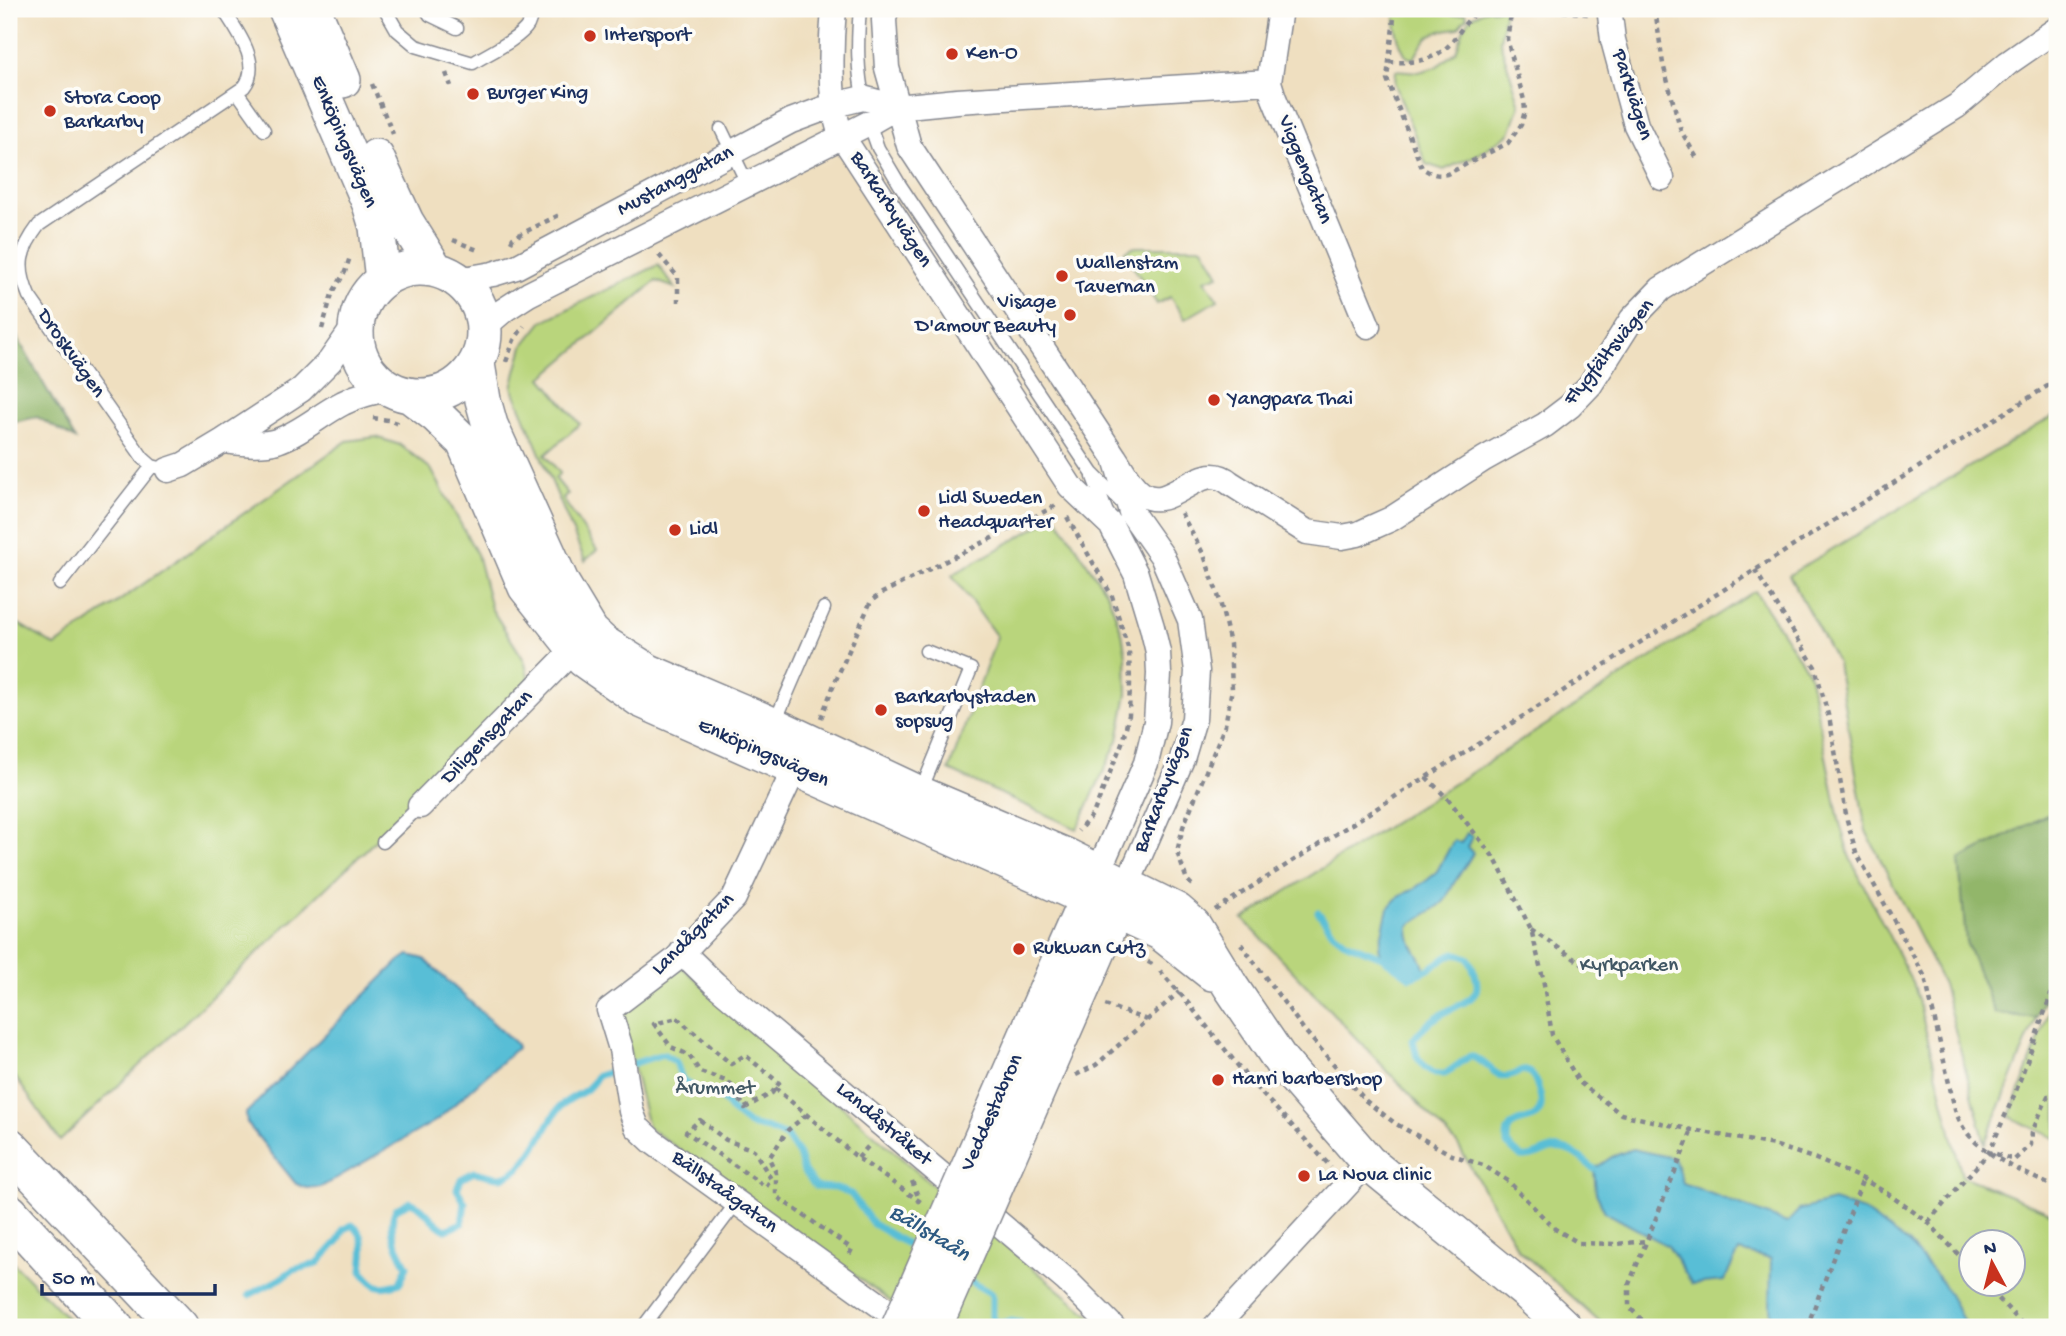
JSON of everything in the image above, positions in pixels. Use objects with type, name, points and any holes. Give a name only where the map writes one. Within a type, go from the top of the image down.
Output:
[{"type":"highway","points":[[9,1147],[179,1327]]},
{"type":"highway","points":[[9,1213],[114,1327]]},
{"type":"street","name":"Enköpingsvägen","points":[[286,9],[370,204],[377,227],[383,280]]},
{"type":"street","name":"Enköpingsvägen","points":[[313,9],[406,222],[447,262]]},
{"type":"street","name":"Barkarbyvägen","points":[[834,9],[831,44],[834,105],[836,124],[842,136],[1070,486],[1121,519],[1162,556],[1191,620],[1197,671],[1194,719],[1182,759],[1107,892]]},
{"type":"street","name":"Barkarbyvägen","points":[[886,9],[884,20],[887,68],[909,146],[1115,458],[1121,519],[1158,652],[1159,692],[1156,722],[1146,763],[1107,892]]},
{"type":"street","name":"Viggengatan","points":[[1280,9],[1269,82],[1368,326]]},
{"type":"street","name":"Parkvägen","points":[[1600,11],[1610,15],[1613,40],[1636,125],[1662,178]]},
{"type":"street","name":"Flygfältsvägen","points":[[1115,458],[1143,495],[1155,498],[1188,487],[1197,480],[1212,475],[1222,477],[1307,532],[1342,537],[1358,534],[1391,519],[1484,459],[1545,425],[1570,406],[1590,385],[1632,319],[1661,289],[1957,106],[2008,63],[2057,29]]},
{"type":"street","name":"Mustanggatan","points":[[447,262],[493,274],[516,267],[726,141],[863,98],[897,107],[1269,82]]},
{"type":"street","name":"Mustanggatan","points":[[484,327],[529,294],[897,107]]},
{"type":"street","points":[[160,468],[183,465],[301,390],[330,361],[356,324],[364,300],[372,289],[395,273],[447,262],[479,305],[484,341],[491,364],[448,390],[402,404],[358,396],[342,403],[292,435],[276,441],[249,444],[223,441]]},
{"type":"street","points":[[356,324],[362,359],[377,380],[402,404]]},
{"type":"street","name":"Enköpingsvägen","points":[[491,364],[483,400],[490,425],[562,584],[583,641],[584,660],[641,700],[766,739],[920,794],[1066,856],[1107,892],[1231,987],[1281,1061],[1368,1162],[1527,1292],[1564,1327]]},
{"type":"street","name":"Enköpingsvägen","points":[[402,404],[436,415],[464,442],[526,587],[583,641]]},
{"type":"street","name":"Diligensgatan","points":[[420,806],[583,641]]},
{"type":"street","name":"Enköpingsvägen","points":[[766,739],[795,768],[1107,892]]},
{"type":"street","name":"Landågatan","points":[[610,1010],[675,960],[734,898],[795,768]]},
{"type":"street","name":"Veddestabron","points":[[934,1327],[1080,989],[1107,892]]},
{"type":"street","name":"Landåstråket","points":[[682,952],[715,984],[1066,1280],[1113,1327]]},
{"type":"street","name":"Veddestabron","points":[[899,1327],[1080,989]]},
{"type":"street","name":"Bällstaågatan","points":[[610,1010],[621,1049],[631,1111],[638,1127],[653,1142],[910,1327]]},
{"type":"street","points":[[1215,1327],[1368,1162]]},
{"type":"lane","points":[[223,9],[247,51],[251,70],[251,78],[237,92],[264,130]]},
{"type":"lane","points":[[385,9],[397,30],[416,46],[472,63],[521,33],[528,26],[531,17],[529,9]]},
{"type":"lane","points":[[426,9],[430,15],[457,28]]},
{"type":"lane","name":"Barkarbyvägen","points":[[860,9],[858,71],[869,123],[878,148],[1121,519]]},
{"type":"lane","name":"Droskvägen","points":[[160,468],[143,458],[29,296],[21,277],[22,259],[27,241],[39,225],[237,92]]},
{"type":"lane","points":[[726,141],[747,183]]},
{"type":"lane","points":[[60,584],[160,468]]},
{"type":"lane","name":"Barkarbyvägen","points":[[1092,473],[1121,519]]},
{"type":"lane","points":[[766,739],[824,608]]},
{"type":"lane","points":[[920,794],[971,669],[926,651]]},
{"type":"lane","name":"Diligensgatan","points":[[383,842],[420,806]]},
{"type":"lane","points":[[643,1327],[737,1202]]},
{"type":"path","points":[[1395,9],[1387,79],[1422,168],[1438,176],[1508,143],[1521,125],[1525,111],[1524,100],[1507,39],[1512,9]]},
{"type":"path","points":[[1389,62],[1418,63],[1437,54],[1452,42],[1466,20],[1483,9]]},
{"type":"path","points":[[1544,9],[1600,11]]},
{"type":"path","points":[[1655,9],[1662,65],[1681,131],[1697,158]]},
{"type":"path","points":[[368,72],[393,134]]},
{"type":"path","points":[[447,262],[478,251],[491,250]]},
{"type":"path","points":[[319,336],[332,294],[353,251]]},
{"type":"path","points":[[656,252],[678,278],[678,302]]},
{"type":"path","points":[[491,364],[514,341],[529,320]]},
{"type":"path","points":[[1214,910],[2057,380]]},
{"type":"path","points":[[365,419],[388,420],[402,404]]},
{"type":"path","points":[[1054,495],[1112,596],[1129,651],[1129,715],[1122,743],[1093,814],[1076,832],[1073,840]]},
{"type":"path","points":[[820,721],[871,601],[1059,503]]},
{"type":"path","points":[[1193,534],[1204,555],[1220,601]]},
{"type":"path","points":[[1755,570],[1815,667],[1830,722],[1847,820],[1856,852],[1925,977],[1955,1110],[1965,1130],[1989,1152],[2057,1188]]},
{"type":"path","points":[[1426,777],[1448,799],[1495,859],[1531,929],[1543,978],[1552,1035],[1579,1082],[1621,1114],[1774,1145],[1863,1179],[1928,1222],[1958,1254]]},
{"type":"path","points":[[1177,852],[1187,880],[1196,889]]},
{"type":"path","points":[[1210,905],[1222,920]]},
{"type":"path","points":[[1531,929],[1588,968],[1617,958]]},
{"type":"path","points":[[1238,939],[1304,1030],[1366,1101],[1396,1124],[1452,1155],[1483,1165],[1508,1181],[1555,1229],[1579,1243],[1617,1244],[1646,1241]]},
{"type":"path","points":[[1137,957],[1156,966],[1251,1082],[1313,1149]]},
{"type":"path","points":[[1928,1222],[1989,1152],[2016,1091],[2057,978]]},
{"type":"path","points":[[1080,989],[1147,1020]]},
{"type":"path","points":[[1072,1077],[1096,1065],[1179,992]]},
{"type":"path","points":[[677,1018],[731,1064],[745,1055],[779,1083],[775,1088],[772,1093],[745,1108],[729,1082],[700,1072],[689,1055],[671,1047],[653,1024],[677,1018]]},
{"type":"path","points":[[775,1088],[858,1158],[926,1205]]},
{"type":"path","points":[[1989,1152],[2014,1160],[2031,1145],[2032,1132],[2048,1096],[2057,1097]]},
{"type":"path","points":[[806,1115],[788,1130],[769,1158],[776,1173],[776,1196],[852,1249],[845,1263]]},
{"type":"path","points":[[700,1121],[726,1140],[754,1150],[772,1179],[766,1187],[687,1132],[700,1121]]},
{"type":"path","points":[[1649,1327],[1629,1307],[1629,1284],[1692,1130]]},
{"type":"path","points":[[911,1179],[919,1200]]},
{"type":"path","points":[[1807,1327],[1863,1179]]},
{"type":"path","points":[[1999,1298],[2025,1327]]},
{"type":"green space","points":[[1396,9],[1440,9],[1454,15],[1466,13],[1467,17],[1458,28],[1430,35],[1414,59],[1407,57],[1399,40],[1395,21]]},
{"type":"green space","points":[[1487,9],[1505,9],[1500,42],[1520,105],[1510,133],[1479,154],[1444,170],[1426,164],[1395,84],[1396,70],[1419,72],[1436,67],[1456,52],[1464,28],[1471,17]]},
{"type":"green space","points":[[1133,247],[1203,247],[1219,275],[1205,280],[1218,300],[1185,319],[1170,297],[1157,304],[1124,252]]},
{"type":"green space","points":[[658,265],[675,288],[656,281],[542,378],[580,424],[545,455],[560,473],[555,478],[568,494],[563,499],[597,550],[585,561],[512,387],[523,346],[543,321]]},
{"type":"green space","points":[[9,323],[75,439],[37,417],[9,423]]},
{"type":"green space","points":[[2057,414],[2057,810],[1959,860],[1994,1013],[2036,1018],[1985,1143],[1943,984],[1866,831],[1837,663],[1789,575]]},
{"type":"green space","points":[[376,437],[400,445],[431,469],[477,554],[491,608],[524,660],[531,686],[372,844],[60,1141],[9,1068],[9,618],[55,646],[347,441]]},
{"type":"green space","points":[[1056,516],[1108,595],[1122,633],[1126,656],[1127,694],[1118,740],[1077,829],[949,770],[997,637],[952,575]]},
{"type":"green space","name":"Kyrkparken","points":[[1755,591],[1809,673],[1839,820],[1850,858],[1915,988],[1962,1176],[2057,1215],[2057,1327],[1605,1327],[1518,1249],[1458,1145],[1243,919]]},
{"type":"green space","points":[[2057,810],[2057,973],[2036,1018],[1995,1013],[1966,942],[1959,860]]},
{"type":"green space","name":"Årummet","points":[[681,966],[922,1176],[1104,1327],[926,1327],[648,1127],[619,1008]]},
{"type":"green space","points":[[2057,990],[2057,1139],[2010,1117]]},
{"type":"green space","points":[[9,1259],[76,1327],[9,1327]]},
{"type":"water","points":[[1467,833],[1472,837],[1467,847],[1473,853],[1446,899],[1409,926],[1413,946],[1426,973],[1410,977],[1382,957],[1379,947],[1388,908],[1396,899],[1436,873],[1454,840],[1461,843]]},
{"type":"water","points":[[409,955],[424,959],[516,1044],[517,1048],[437,1120],[321,1187],[307,1188],[296,1184],[247,1123],[246,1113],[399,961]]},
{"type":"water","points":[[1632,1149],[1674,1158],[1683,1183],[1787,1223],[1799,1210],[1833,1201],[1863,1211],[1908,1243],[1942,1282],[1967,1327],[1773,1327],[1770,1308],[1771,1259],[1739,1251],[1724,1281],[1692,1284],[1668,1246],[1605,1212],[1596,1193],[1594,1169],[1612,1157]]},
{"type":"waterway","points":[[1318,912],[1333,932],[1347,943],[1382,957],[1410,977],[1455,953],[1468,958],[1475,972],[1476,991],[1466,1001],[1437,1017],[1421,1030],[1413,1040],[1417,1057],[1435,1074],[1445,1074],[1470,1056],[1500,1076],[1506,1077],[1522,1070],[1530,1072],[1541,1097],[1540,1110],[1537,1115],[1510,1127],[1507,1144],[1521,1157],[1548,1150],[1567,1150],[1594,1169]]},
{"type":"waterway","name":"Bällstaån","points":[[629,1065],[663,1054],[676,1062],[682,1079],[695,1089],[720,1096],[734,1113],[749,1125],[786,1136],[799,1155],[804,1172],[816,1187],[835,1188],[851,1194],[873,1224],[922,1253]]},
{"type":"waterway","name":"Bällstaån","points":[[249,1295],[293,1270],[317,1264],[339,1240],[343,1230],[352,1225],[362,1240],[362,1271],[378,1286],[400,1283],[407,1266],[392,1231],[396,1209],[410,1202],[420,1207],[446,1230],[462,1223],[465,1203],[457,1189],[461,1179],[474,1172],[498,1177],[511,1174],[527,1159],[560,1107],[589,1087],[597,1076],[618,1069]]},
{"type":"waterway","name":"Bällstaån","points":[[966,1279],[992,1294],[992,1317],[999,1324],[1010,1321],[1021,1323],[1023,1327]]},
{"type":"place","name":"Intersport","points":[[590,36]]},
{"type":"place","name":"Ken-O","points":[[952,54]]},
{"type":"place","name":"Burger King","points":[[473,94]]},
{"type":"place","name":"Stora Coop Barkarby","points":[[50,111]]},
{"type":"place","name":"Wallenstam Tavernan","points":[[1062,276]]},
{"type":"place","name":"Visage D'amour Beauty","points":[[1070,315]]},
{"type":"place","name":"Yangpara Thai","points":[[1214,400]]},
{"type":"place","name":"Lidl Sweden Headquarter","points":[[924,511]]},
{"type":"place","name":"Lidl","points":[[675,530]]},
{"type":"place","name":"Barkarbystaden sopsug","points":[[881,710]]},
{"type":"place","name":"Rukwan Cutz","points":[[1019,949]]},
{"type":"place","name":"Hanri barbershop","points":[[1218,1080]]},
{"type":"place","name":"La Nova clinic","points":[[1304,1176]]}]
